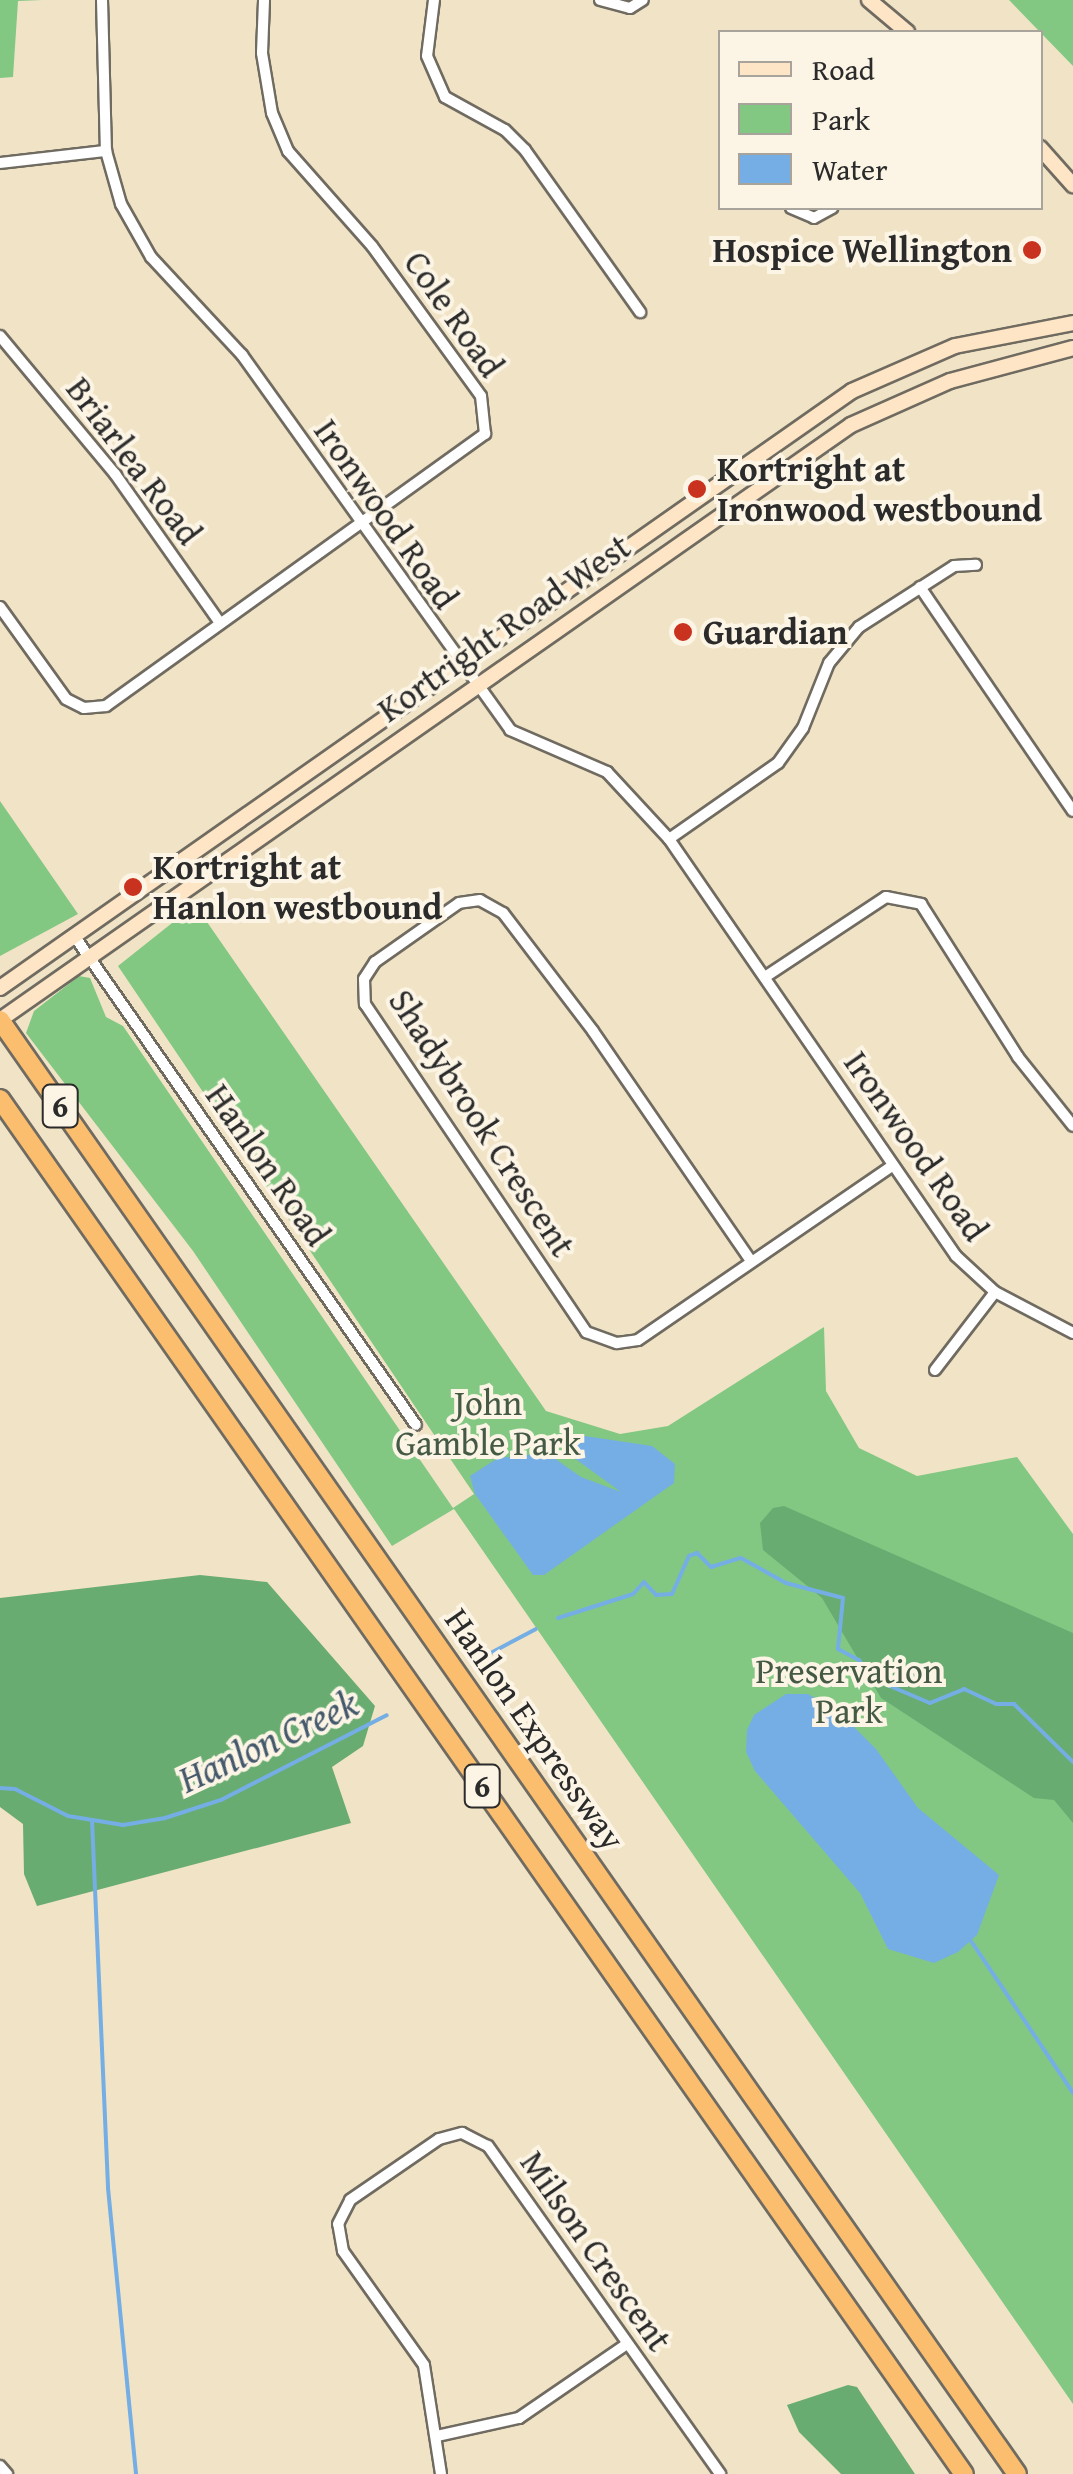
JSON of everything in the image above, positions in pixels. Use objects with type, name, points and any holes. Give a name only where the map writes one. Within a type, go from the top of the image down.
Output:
[{"type":"highway","name":"Hanlon Expressway","points":[[0,1020],[1018,2474]]},
{"type":"highway","name":"6","points":[[0,1098],[964,2474]]},
{"type":"street","name":"Ironwood Road","points":[[102,0],[106,151],[120,204],[152,257],[242,355],[473,685],[510,730],[607,772],[670,839],[956,1256],[995,1292],[1073,1333]]},
{"type":"street","name":"Cole Road","points":[[0,607],[66,699],[94,709],[128,693],[220,623],[362,527],[476,444],[484,434],[487,410],[379,256],[288,151],[272,113],[262,53],[264,0]]},
{"type":"street","points":[[434,0],[427,56],[445,98],[505,130],[525,150],[640,312]]},
{"type":"street","points":[[600,0],[630,8],[643,0]]},
{"type":"street","points":[[868,0],[905,30]]},
{"type":"street","points":[[0,164],[106,151]]},
{"type":"street","points":[[1043,151],[1073,185]]},
{"type":"street","points":[[796,210],[814,218],[828,210]]},
{"type":"street","name":"Kortright Road West","points":[[0,988],[852,391],[955,346],[1073,323]]},
{"type":"street","name":"Briarlea Road","points":[[0,336],[115,474],[220,623]]},
{"type":"street","name":"Kortright Road West","points":[[0,1020],[90,960],[473,685],[851,426],[950,381],[1073,348]]},
{"type":"street","points":[[670,839],[778,762],[803,728],[830,663],[859,628],[954,566],[976,565]]},
{"type":"street","points":[[920,587],[1073,811]]},
{"type":"street","points":[[766,977],[886,898],[904,896],[921,904],[1018,1057],[1073,1126]]},
{"type":"street","name":"Shadybrook Crescent","points":[[751,1261],[594,1030],[502,913],[480,900],[458,903],[375,962],[364,979],[366,1004],[586,1332],[618,1342],[638,1340],[892,1166]]},
{"type":"street","name":"Hanlon Road","points":[[74,937],[416,1425]]},
{"type":"street","points":[[935,1370],[995,1292]]},
{"type":"street","name":"Milson Crescent","points":[[441,2474],[424,2365],[343,2251],[338,2224],[350,2200],[439,2138],[462,2133],[488,2146],[720,2474]]},
{"type":"street","points":[[437,2436],[519,2418],[627,2344]]},
{"type":"street","points":[[0,2466],[7,2474]]},
{"type":"green space","points":[[0,0],[42,0],[18,1],[13,77],[0,78]]},
{"type":"green space","points":[[1009,0],[1073,0],[1073,66],[1043,35],[1043,30],[1038,30]]},
{"type":"green space","points":[[0,801],[78,914],[0,956]]},
{"type":"green space","name":"Preservation Park","points":[[201,900],[198,909],[546,1411],[620,1434],[668,1426],[824,1327],[826,1391],[859,1448],[917,1476],[1017,1457],[1073,1534],[1073,2404],[454,1509],[392,1546],[193,1251],[26,1033],[34,1011],[79,976],[90,978],[106,1017],[123,1026],[453,1508],[474,1494],[118,966]]},
{"type":"green space","points":[[784,1506],[1073,1633],[1073,1823],[1054,1800],[1034,1798],[881,1698],[822,1598],[763,1550],[760,1523],[773,1508]]},
{"type":"green space","points":[[200,1575],[267,1582],[375,1706],[363,1746],[332,1767],[351,1823],[37,1906],[24,1874],[23,1824],[0,1807],[0,1598]]},
{"type":"green space","points":[[848,2385],[857,2387],[915,2474],[841,2474],[799,2432],[787,2405]]},
{"type":"water","points":[[578,1435],[652,1446],[675,1464],[674,1483],[544,1575],[533,1575],[475,1494],[470,1476],[498,1458],[547,1453],[581,1477],[621,1492],[570,1455],[563,1442]]},
{"type":"water","points":[[786,1694],[808,1694],[838,1711],[876,1749],[918,1808],[999,1875],[977,1935],[958,1952],[934,1963],[888,1949],[860,1893],[755,1771],[746,1752],[747,1730],[754,1715]]},
{"type":"waterway","name":"Hanlon Creek","points":[[558,1618],[633,1594],[644,1582],[656,1595],[672,1594],[689,1556],[697,1553],[711,1567],[741,1558],[786,1583],[843,1598],[838,1649],[859,1660],[871,1678],[930,1703],[964,1689],[996,1704],[1014,1704],[1073,1762]]},
{"type":"waterway","name":"Hanlon Creek","points":[[487,1655],[536,1629]]},
{"type":"waterway","name":"Hanlon Creek","points":[[0,1788],[15,1789],[68,1816],[123,1825],[165,1818],[221,1800],[387,1715]]},
{"type":"waterway","points":[[92,1820],[108,2188],[136,2474]]},
{"type":"waterway","points":[[971,1941],[1073,2093]]},
{"type":"place","name":"Hospice Wellington","points":[[1032,250]]},
{"type":"place","name":"Kortright at Ironwood westbound","points":[[697,489]]},
{"type":"place","name":"Guardian","points":[[683,632]]},
{"type":"place","name":"Kortright at Hanlon westbound","points":[[133,887]]},
{"type":"park label","name":"John Gamble Park","points":[[488,1423]]}]
